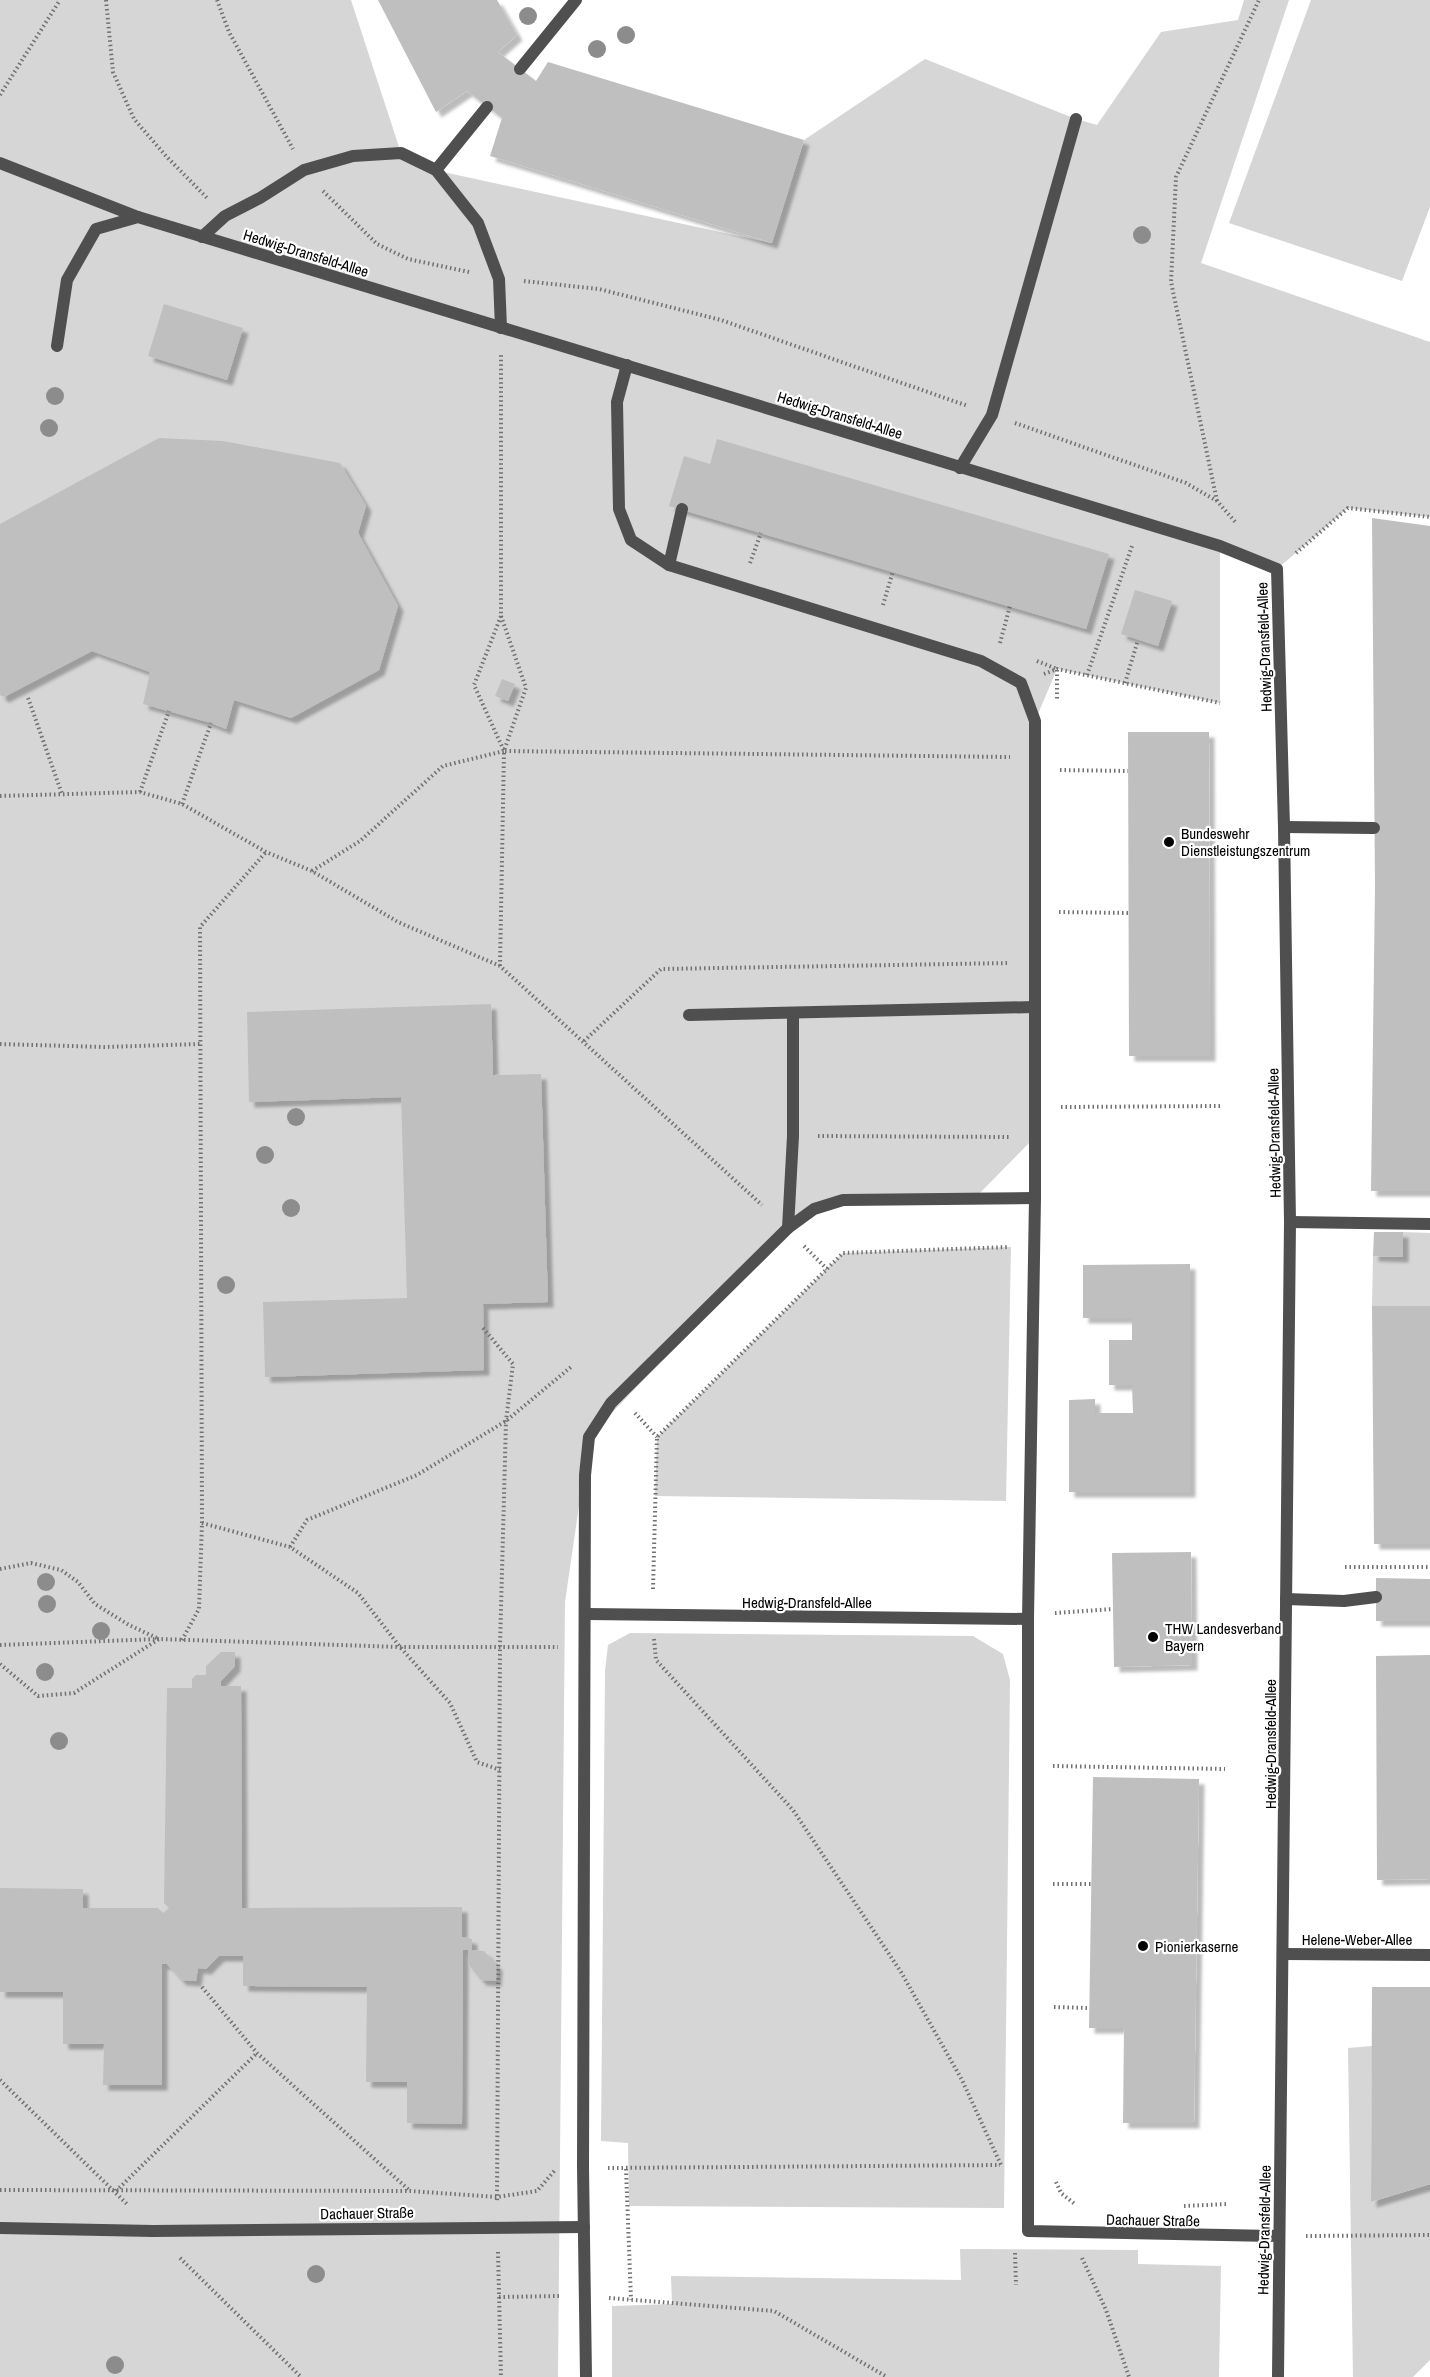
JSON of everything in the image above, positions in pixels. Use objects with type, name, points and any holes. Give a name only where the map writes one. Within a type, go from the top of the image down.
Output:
[{"type":"street","points":[[520,69],[576,0]]},
{"type":"street","points":[[436,170],[487,107]]},
{"type":"street","points":[[960,468],[992,415],[1076,119]]},
{"type":"street","points":[[202,237],[225,216],[260,198],[304,170],[353,156],[400,153],[436,170],[478,223],[499,279],[501,328]]},
{"type":"street","name":"Hedwig-Dransfeld-Allee","points":[[0,163],[138,217],[1220,546],[1277,569],[1284,827],[1290,1221],[1278,2377]]},
{"type":"street","points":[[57,346],[68,280],[96,228],[138,217]]},
{"type":"street","points":[[627,365],[617,402],[619,509],[631,540],[669,565],[981,661],[1021,683],[1035,721],[1035,1248],[1028,1619],[1026,2171]]},
{"type":"street","points":[[669,565],[682,509]]},
{"type":"street","points":[[1284,827],[1374,828]]},
{"type":"street","points":[[689,1015],[1034,1007]]},
{"type":"street","points":[[788,1228],[794,1136],[793,1013]]},
{"type":"street","points":[[586,2377],[584,2227],[585,1475],[589,1437],[611,1403],[788,1228],[814,1209],[843,1200],[1035,1198]]},
{"type":"street","points":[[1290,1221],[1430,1224]]},
{"type":"street","points":[[1286,1599],[1344,1601],[1376,1597]]},
{"type":"street","name":"Hedwig-Dransfeld-Allee","points":[[586,1614],[1028,1619]]},
{"type":"street","name":"Helene-Weber-Allee","points":[[1284,1954],[1430,1954]]},
{"type":"street","name":"Dachauer Straße","points":[[1026,2171],[1028,2231],[1278,2236]]},
{"type":"street","name":"Dachauer Straße","points":[[0,2228],[153,2231],[584,2227]]},
{"type":"path","points":[[0,95],[60,0]]},
{"type":"path","points":[[106,0],[113,72],[134,119],[166,156],[225,216]]},
{"type":"path","points":[[217,0],[229,32],[304,170],[377,244],[408,259],[499,279],[599,289],[721,320],[1186,483],[1217,501],[1171,282],[1176,177],[1259,0]]},
{"type":"path","points":[[500,966],[504,751],[526,688],[501,616],[501,328]]},
{"type":"path","points":[[1277,569],[1348,508],[1430,517]]},
{"type":"path","points":[[1087,675],[1140,522]]},
{"type":"path","points":[[748,567],[761,532]]},
{"type":"path","points":[[881,610],[893,571]]},
{"type":"path","points":[[999,647],[1010,606]]},
{"type":"path","points":[[501,616],[474,685],[504,751]]},
{"type":"path","points":[[1125,683],[1138,640]]},
{"type":"path","points":[[1028,658],[1057,669],[1220,703]]},
{"type":"path","points":[[1021,683],[1057,669]]},
{"type":"path","points":[[1057,669],[1057,704]]},
{"type":"path","points":[[28,698],[62,794]]},
{"type":"path","points":[[140,792],[170,711]]},
{"type":"path","points":[[182,804],[211,723]]},
{"type":"path","points":[[312,871],[360,841],[443,766],[504,751],[1035,757]]},
{"type":"path","points":[[1056,762],[1056,777]]},
{"type":"path","points":[[1056,770],[1128,771]]},
{"type":"path","points":[[0,796],[140,792],[182,804],[266,852],[312,871],[398,922],[500,966],[788,1228],[827,1269]]},
{"type":"path","points":[[182,1640],[199,1609],[202,1523],[200,927],[266,852]]},
{"type":"path","points":[[1056,912],[1129,913]]},
{"type":"path","points":[[584,1041],[661,969],[1035,963]]},
{"type":"path","points":[[0,1044],[104,1047],[201,1044]]},
{"type":"path","points":[[1055,1107],[1221,1106]]},
{"type":"path","points":[[794,1136],[1035,1137]]},
{"type":"path","points":[[1000,2165],[962,2080],[901,1972],[793,1810],[656,1660],[651,1615],[657,1437],[843,1253],[1035,1248]]},
{"type":"path","points":[[483,1328],[513,1364],[506,1421],[500,1646],[497,2228],[501,2377]]},
{"type":"path","points":[[290,1547],[307,1520],[417,1475],[506,1421],[571,1366]]},
{"type":"path","points":[[202,1523],[290,1547],[357,1593],[400,1647],[450,1703],[477,1762],[500,1770]]},
{"type":"path","points":[[0,1569],[31,1563],[61,1570],[78,1582],[95,1604],[129,1625],[159,1639]]},
{"type":"path","points":[[1345,1567],[1430,1567]]},
{"type":"path","points":[[1054,1624],[1055,1613],[1113,1609]]},
{"type":"path","points":[[0,1645],[159,1639],[400,1647],[586,1648]]},
{"type":"path","points":[[0,1664],[38,1696],[74,1693],[159,1639]]},
{"type":"path","points":[[1053,1755],[1053,1766],[1225,1769]]},
{"type":"path","points":[[1052,1895],[1052,1884],[1091,1884]]},
{"type":"path","points":[[202,1987],[256,2053],[410,2191]]},
{"type":"path","points":[[1051,2007],[1089,2008]]},
{"type":"path","points":[[115,2192],[256,2053]]},
{"type":"path","points":[[0,2080],[301,2377]]},
{"type":"path","points":[[631,2300],[626,2169],[1000,2165],[1026,2171],[1049,2168],[1061,2193],[1078,2207],[1081,2256],[1106,2310],[1128,2377]]},
{"type":"path","points":[[0,2190],[410,2191],[497,2197]]},
{"type":"path","points":[[1176,2206],[1228,2204]]},
{"type":"path","points":[[1278,2236],[1430,2235]]},
{"type":"path","points":[[1015,2242],[1016,2285]]},
{"type":"path","points":[[499,2297],[585,2296],[774,2312],[887,2377]]},
{"type":"shaded area","points":[[0,0],[351,0],[401,153],[434,170],[771,243],[804,140],[925,59],[1076,119],[1097,125],[1161,32],[1238,20],[1244,0],[1289,0],[1201,263],[1430,342],[1430,517],[1348,508],[1277,569],[1220,546],[1220,703],[1057,669],[1035,721],[1035,1137],[974,1199],[843,1200],[788,1228],[589,1437],[565,1602],[558,2377],[0,2377]]},
{"type":"shaded area","points":[[1311,0],[1430,0],[1430,207],[1402,281],[1229,223]]},
{"type":"shaded area","points":[[1403,1232],[1430,1233],[1430,1306],[1372,1306],[1373,1256],[1402,1257]]},
{"type":"shaded area","points":[[1011,1247],[1006,1501],[655,1496],[657,1437],[843,1253]]},
{"type":"shaded area","points":[[630,1633],[973,1636],[1003,1654],[1010,1680],[1004,2208],[629,2206],[628,2143],[601,2141],[605,1671],[608,1645]]},
{"type":"shaded area","points":[[1372,2046],[1371,2202],[1430,2184],[1430,2360],[1413,2377],[1353,2377],[1348,2048]]},
{"type":"shaded area","points":[[960,2249],[1138,2250],[1138,2264],[1221,2266],[1219,2377],[612,2377],[612,2306],[672,2304],[671,2276],[961,2280]]},
{"type":"building","points":[[378,0],[497,0],[517,35],[498,52],[536,81],[548,62],[804,140],[772,243],[490,156],[502,118],[467,91],[436,112]]},
{"type":"building","points":[[164,304],[243,328],[227,380],[148,356]]},
{"type":"building","points":[[159,438],[223,441],[340,463],[366,506],[358,533],[398,606],[379,670],[291,718],[234,700],[226,729],[143,704],[150,672],[92,651],[4,697],[0,695],[0,524]]},
{"type":"building","points":[[717,439],[1109,554],[1086,629],[669,506],[684,456],[710,464]]},
{"type":"building","points":[[1372,518],[1430,526],[1430,1191],[1371,1191],[1375,886]]},
{"type":"building","points":[[1135,590],[1172,601],[1158,646],[1121,634]]},
{"type":"building","points":[[502,679],[515,684],[508,701],[495,696]]},
{"type":"building","name":"Bundeswehr Dienstleistungszentrum","points":[[1128,732],[1209,732],[1210,1056],[1129,1056]]},
{"type":"building","points":[[491,1004],[493,1075],[541,1074],[548,1302],[483,1304],[484,1370],[265,1377],[263,1302],[407,1298],[401,1097],[249,1102],[247,1012]]},
{"type":"building","points":[[1374,1232],[1403,1232],[1403,1257],[1373,1256]]},
{"type":"building","points":[[1190,1264],[1190,1492],[1069,1492],[1069,1400],[1095,1399],[1095,1413],[1133,1413],[1132,1385],[1109,1385],[1109,1340],[1132,1340],[1132,1318],[1083,1318],[1083,1265]]},
{"type":"building","points":[[1372,1306],[1430,1306],[1430,1544],[1374,1544]]},
{"type":"building","name":"THW Landesverband Bayern","points":[[1191,1552],[1192,1665],[1114,1667],[1112,1553]]},
{"type":"building","points":[[1376,1578],[1430,1579],[1430,1621],[1376,1621]]},
{"type":"building","points":[[221,1652],[235,1652],[235,1666],[221,1681],[221,1686],[241,1686],[242,1908],[462,1907],[462,1937],[472,1939],[472,1950],[484,1951],[497,1966],[496,1981],[481,1980],[468,1964],[468,1950],[463,1950],[462,2124],[407,2123],[407,2082],[366,2082],[367,1987],[243,1986],[243,1956],[219,1956],[206,1969],[198,1968],[196,1981],[181,1980],[167,1964],[162,1964],[162,2085],[103,2085],[104,2044],[63,2044],[63,1992],[0,1992],[0,1888],[83,1889],[83,1908],[158,1908],[163,1913],[169,1908],[164,1903],[167,1688],[192,1688],[192,1679],[196,1675],[206,1675],[206,1666]]},
{"type":"building","points":[[1430,1655],[1430,1879],[1377,1880],[1376,1656]]},
{"type":"building","name":"Pionierkaserne","points":[[1093,1777],[1199,1779],[1194,2123],[1123,2123],[1124,2028],[1089,2028]]},
{"type":"building","points":[[1372,1987],[1430,1987],[1430,2184],[1371,2202]]},
{"type":"place","name":"Bundeswehr Dienstleistungszentrum","points":[[1169,842]]},
{"type":"place","name":"THW Landesverband Bayern","points":[[1153,1637]]},
{"type":"place","name":"Pionierkaserne","points":[[1143,1946]]}]
